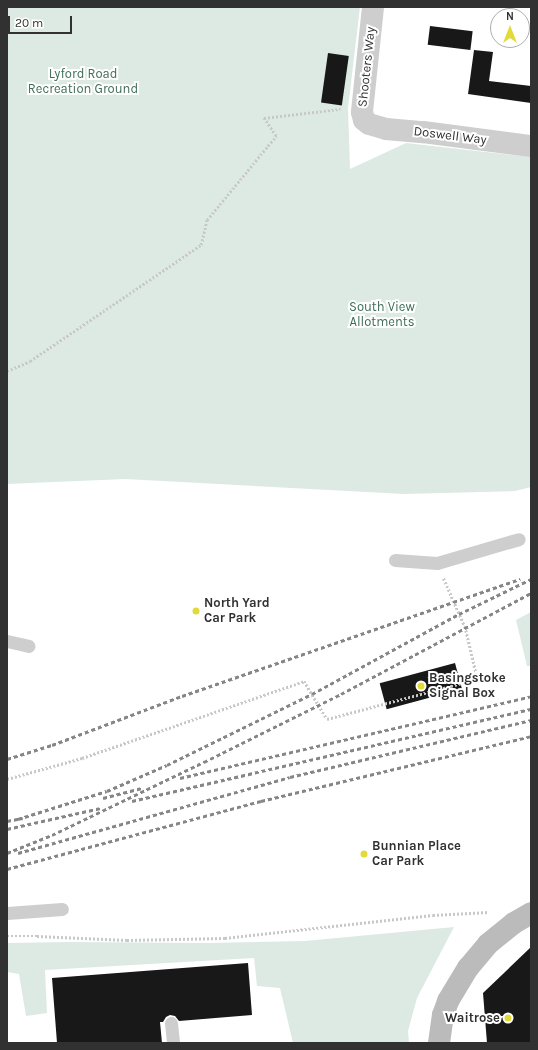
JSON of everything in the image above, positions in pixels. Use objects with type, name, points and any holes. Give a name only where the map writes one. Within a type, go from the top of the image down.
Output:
[{"type":"street","name":"Shooters Way","points":[[363,124],[373,7]]},
{"type":"street","name":"Doswell Way","points":[[363,124],[386,129],[423,132],[531,146]]},
{"type":"street","points":[[439,1043],[443,1015],[448,1001],[468,968],[488,944],[514,923],[531,913]]},
{"type":"lane","points":[[395,560],[437,563],[518,539]]},
{"type":"lane","points":[[7,641],[28,646]]},
{"type":"lane","points":[[7,913],[62,909]]},
{"type":"lane","points":[[171,1024],[173,1043]]},
{"type":"path","points":[[7,371],[30,361],[201,245],[207,220],[276,136],[264,118],[348,108],[363,124]]},
{"type":"path","points":[[7,779],[82,758],[304,681],[327,719],[477,679],[464,628],[437,563]]},
{"type":"path","points":[[7,936],[127,940],[225,938],[433,915],[489,912]]},
{"type":"green space","points":[[7,7],[360,7],[348,108],[350,169],[406,143],[531,157],[531,487],[515,491],[404,494],[125,479],[7,484]]},
{"type":"green space","points":[[531,612],[531,666],[527,666],[516,620]]},
{"type":"green space","points":[[454,927],[417,998],[408,1031],[409,1043],[293,1043],[280,988],[257,986],[254,958],[45,970],[47,1013],[26,1016],[19,974],[7,972],[7,943],[210,943],[305,941]]},
{"type":"building","points":[[430,26],[473,31],[470,50],[428,45]]},
{"type":"building","points":[[474,50],[493,52],[489,81],[531,86],[531,103],[468,94]]},
{"type":"building","points":[[328,53],[349,56],[342,105],[321,103]]},
{"type":"building","name":"Basingstoke Signal Box","points":[[455,663],[462,689],[387,709],[380,683]]},
{"type":"building","name":"Waitrose","points":[[531,947],[531,1043],[487,1043],[483,993]]},
{"type":"building","points":[[248,963],[252,1015],[179,1021],[175,1016],[170,1015],[166,1017],[163,1022],[160,1022],[162,1043],[57,1043],[52,978]]},
{"type":"railway","points":[[7,759],[52,745],[182,696],[520,579]]},
{"type":"railway","points":[[18,819],[107,791],[167,765],[312,694],[459,614],[531,579]]},
{"type":"railway","points":[[7,853],[52,835],[204,762],[341,694],[531,593]]},
{"type":"railway","points":[[180,778],[531,696]]},
{"type":"railway","points":[[132,801],[531,709]]},
{"type":"railway","points":[[18,853],[290,777],[531,720]]},
{"type":"railway","points":[[7,869],[261,801],[531,736]]},
{"type":"railway","points":[[103,798],[142,788]]},
{"type":"railway","points":[[7,829],[101,808]]},
{"type":"railway","points":[[7,821],[23,818]]},
{"type":"place","name":"North Yard Car Park","points":[[196,611]]},
{"type":"place","name":"Basingstoke Signal Box","points":[[421,686]]},
{"type":"place","name":"Bunnian Place Car Park","points":[[364,854]]},
{"type":"place","name":"Waitrose","points":[[508,1018]]},
{"type":"park label","name":"Lyford Road Recreation Ground","points":[[83,82]]},
{"type":"park label","name":"South View Allotments","points":[[382,316]]}]
